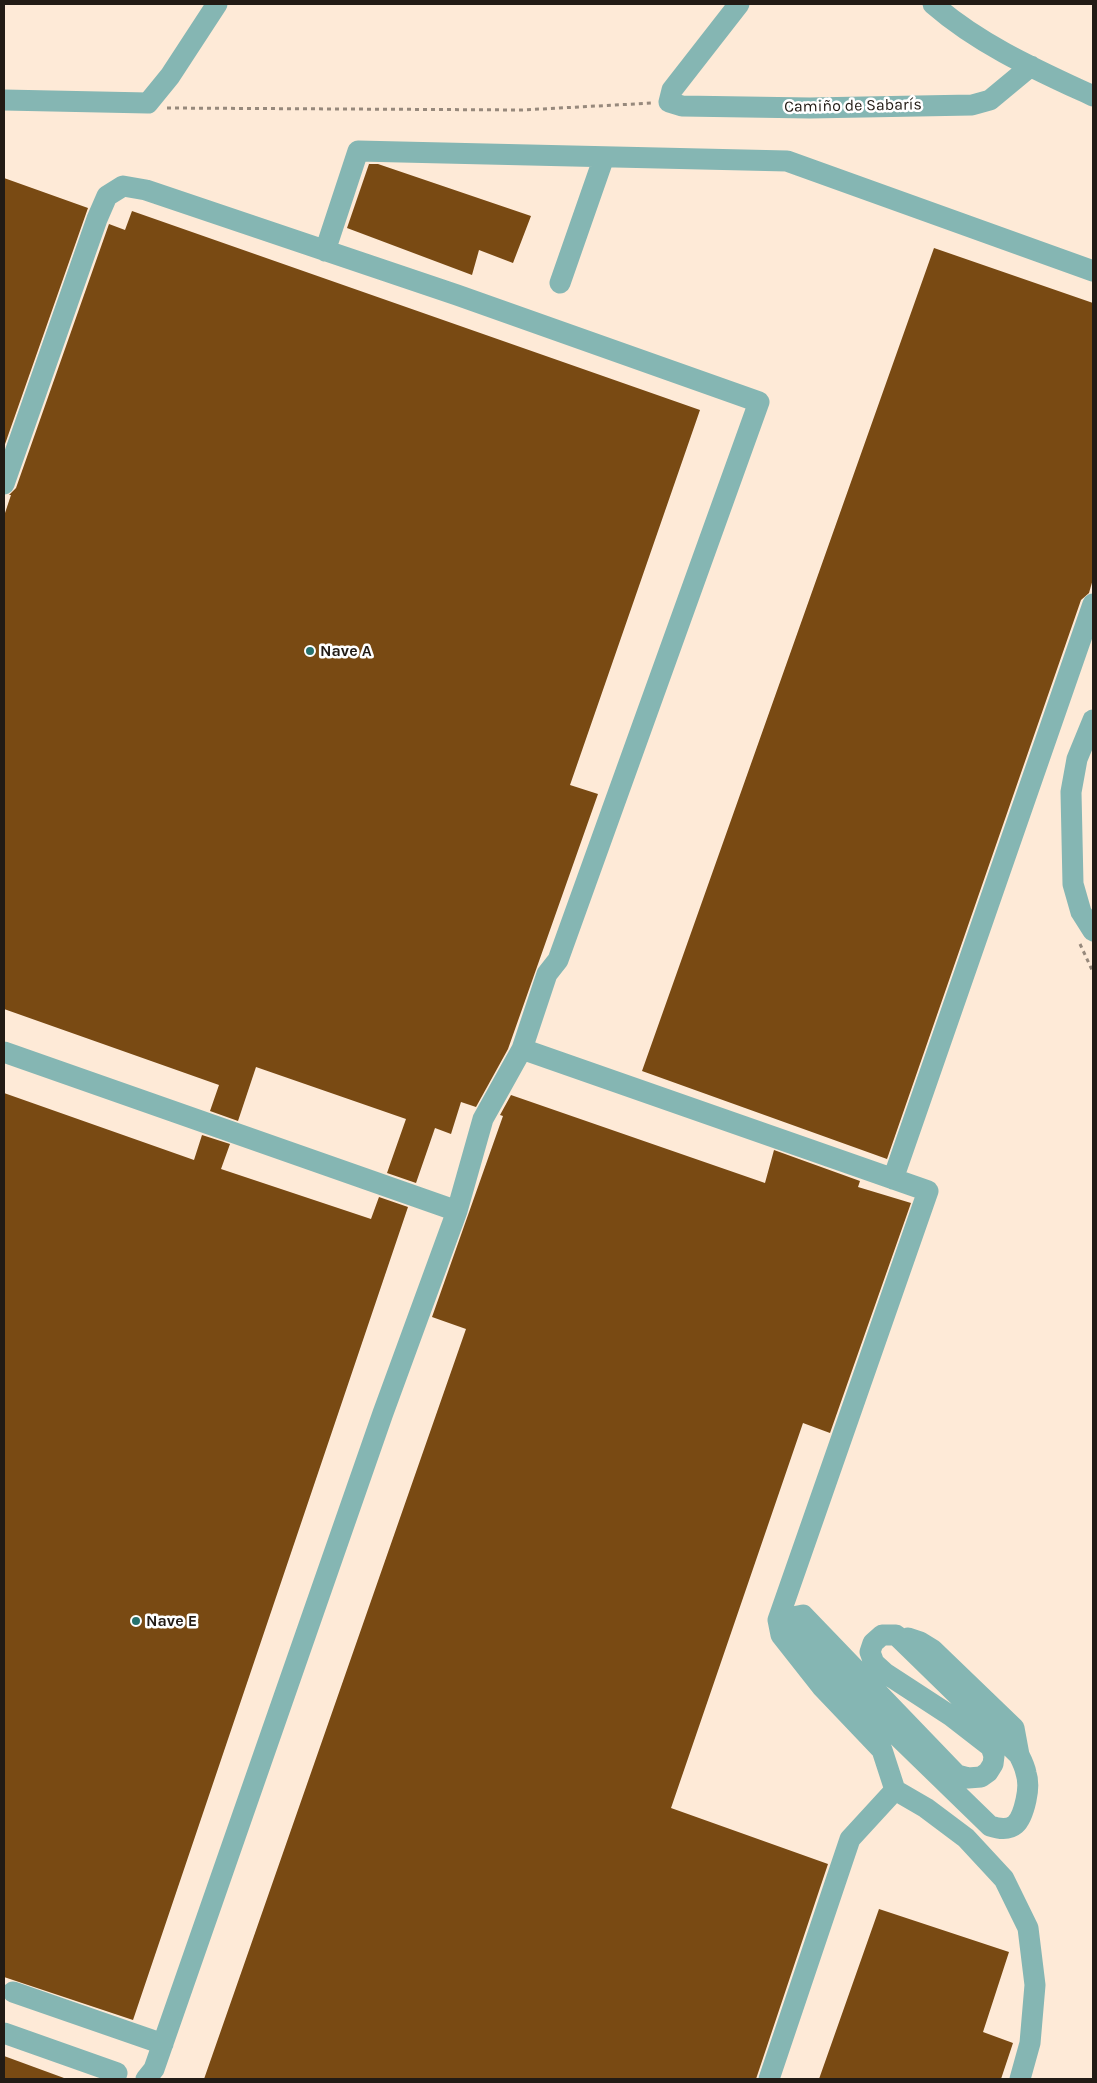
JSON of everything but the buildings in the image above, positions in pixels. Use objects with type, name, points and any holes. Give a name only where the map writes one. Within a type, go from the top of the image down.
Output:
[{"type":"street","points":[[4,100],[148,102],[181,60],[217,4]]},
{"type":"street","points":[[669,102],[672,90],[739,4]]},
{"type":"street","points":[[933,4],[988,44],[1093,96]]},
{"type":"street","name":"Camiño de Sabarís","points":[[669,102],[682,106],[810,108],[972,105],[990,100],[1032,66]]},
{"type":"street","points":[[325,251],[358,151],[604,157],[787,162],[1093,271]]},
{"type":"street","points":[[560,283],[604,157]]},
{"type":"street","points":[[4,484],[93,228],[107,196],[123,186],[146,190],[759,402],[558,960],[547,974],[522,1049],[483,1119],[457,1211],[383,1413],[152,2076]]},
{"type":"street","points":[[893,1179],[1093,604]]},
{"type":"street","points":[[1093,720],[1077,759],[1071,792],[1073,884],[1081,912],[1093,932]]},
{"type":"street","points":[[522,1049],[928,1191],[778,1620],[781,1635],[822,1687],[882,1750],[895,1790],[926,1808],[966,1838],[1004,1879],[1028,1928],[1035,1985],[1030,2043],[1020,2079]]},
{"type":"street","points":[[4,1052],[457,1211]]},
{"type":"street","points":[[804,1615],[957,1775],[968,1778],[980,1777],[988,1772],[993,1764],[994,1756],[991,1747],[952,1716],[885,1673],[874,1663],[870,1652],[873,1643],[882,1635],[896,1635],[1019,1755],[1027,1774],[1028,1790],[1022,1818],[1012,1828],[1000,1830],[990,1826],[778,1620],[804,1615]]},
{"type":"street","points":[[769,2079],[850,1839],[895,1790]]},
{"type":"street","points":[[13,1992],[163,2044]]},
{"type":"street","points":[[4,2033],[117,2073],[115,2079]]},
{"type":"path","points":[[148,102],[170,109],[409,108],[522,110],[669,102]]},
{"type":"place","name":"Nave A","points":[[310,651]]},
{"type":"place","name":"Nave E","points":[[136,1621]]}]
